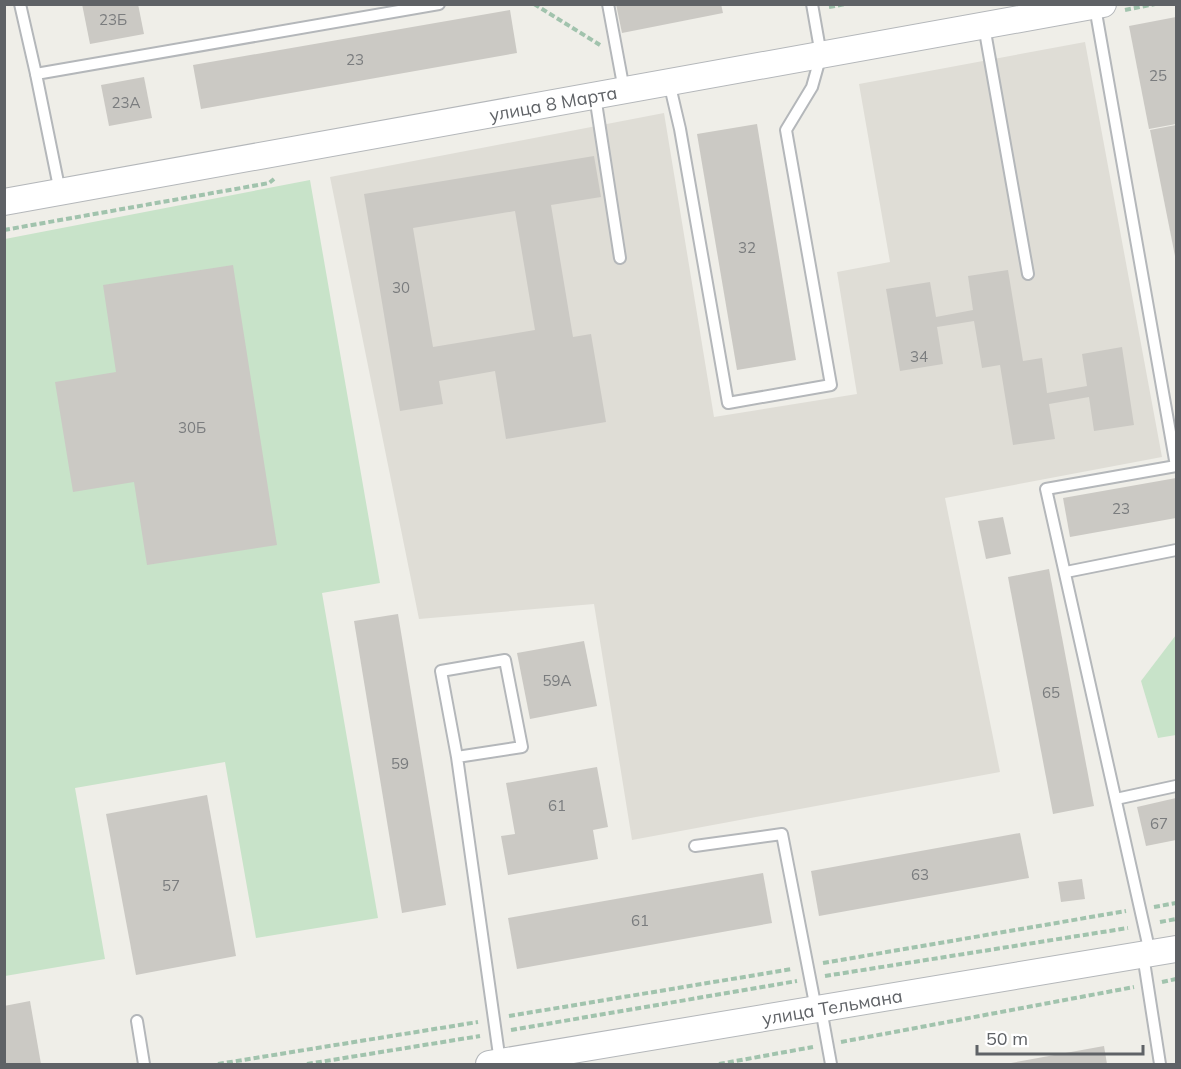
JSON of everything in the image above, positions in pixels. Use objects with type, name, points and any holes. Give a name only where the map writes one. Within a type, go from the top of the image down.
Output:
[{"type":"street","name":"улица 8 Марта","points":[[4,202],[1099,5]]},
{"type":"street","name":"улица Тельмана","points":[[494,1064],[1176,948]]},
{"type":"lane","points":[[20,4],[60,192]]},
{"type":"lane","points":[[36,74],[439,4]]},
{"type":"lane","points":[[608,4],[624,91]]},
{"type":"lane","points":[[669,82],[680,129],[728,404],[831,385],[786,130],[812,87],[821,55],[812,4]]},
{"type":"lane","points":[[1099,5],[1176,466],[1046,489],[1140,909],[1160,1065]]},
{"type":"lane","points":[[984,26],[1028,274]]},
{"type":"lane","points":[[595,96],[620,258]]},
{"type":"lane","points":[[1066,572],[1176,550]]},
{"type":"lane","points":[[457,758],[522,747],[506,660],[441,671],[457,758],[494,1019],[494,1064]]},
{"type":"lane","points":[[1116,799],[1176,786]]},
{"type":"lane","points":[[696,846],[782,834],[808,966],[831,1065]]},
{"type":"lane","points":[[137,1021],[144,1065]]},
{"type":"path","points":[[534,4],[617,56]]},
{"type":"path","points":[[218,1065],[1176,903]]},
{"type":"path","points":[[306,1065],[1176,919]]},
{"type":"path","points":[[719,1065],[1092,995]]},
{"type":"shaded area","points":[[1085,42],[1162,457],[945,498],[1000,772],[632,840],[594,604],[419,619],[330,177],[664,113],[714,417],[857,394],[837,272],[890,262],[859,84]]},
{"type":"green space","points":[[310,180],[380,583],[322,593],[378,918],[256,938],[225,762],[75,788],[105,959],[5,976],[5,239]]},
{"type":"green space","points":[[1176,635],[1176,735],[1158,738],[1141,681]]},
{"type":"building","points":[[82,4],[138,4],[144,34],[90,44]]},
{"type":"building","points":[[616,4],[721,4],[723,13],[622,33]]},
{"type":"building","points":[[510,10],[517,53],[201,109],[193,65]]},
{"type":"building","points":[[1176,17],[1176,124],[1149,129],[1129,26]]},
{"type":"building","points":[[144,77],[152,118],[109,126],[101,85]]},
{"type":"building","points":[[757,124],[796,360],[737,370],[697,134]]},
{"type":"building","points":[[1176,125],[1176,256],[1175,256],[1150,130]]},
{"type":"building","points":[[594,156],[601,197],[551,205],[573,337],[591,334],[606,422],[506,439],[495,371],[439,381],[443,404],[400,411],[364,194]],"holes":[[[515,211],[535,330],[433,347],[413,228]]]},
{"type":"building","points":[[233,265],[277,545],[147,565],[134,482],[73,492],[55,382],[116,372],[103,285]]},
{"type":"building","points":[[1008,270],[1023,361],[1042,358],[1047,393],[1087,386],[1082,354],[1122,347],[1134,425],[1094,431],[1089,397],[1049,404],[1055,439],[1013,445],[1000,365],[982,368],[974,321],[937,327],[943,364],[900,371],[886,289],[930,282],[936,317],[973,310],[968,276]]},
{"type":"building","points":[[1176,478],[1176,518],[1070,537],[1063,498]]},
{"type":"building","points":[[1003,517],[1011,554],[986,559],[978,521]]},
{"type":"building","points":[[1049,569],[1094,806],[1053,814],[1008,577]]},
{"type":"building","points":[[398,614],[446,905],[402,913],[354,621]]},
{"type":"building","points":[[584,641],[597,706],[530,719],[517,653]]},
{"type":"building","points":[[597,767],[608,827],[593,830],[598,859],[508,875],[501,836],[515,834],[506,783]]},
{"type":"building","points":[[207,795],[236,956],[136,975],[106,814]]},
{"type":"building","points":[[1176,798],[1176,840],[1146,846],[1137,807]]},
{"type":"building","points":[[1020,833],[1029,878],[819,916],[811,871]]},
{"type":"building","points":[[763,873],[772,923],[517,969],[508,918]]},
{"type":"building","points":[[1082,879],[1085,899],[1061,902],[1058,882]]},
{"type":"building","points":[[30,1001],[41,1064],[4,1064],[4,1006]]},
{"type":"building","points":[[1104,1046],[1107,1064],[1011,1063]]}]
